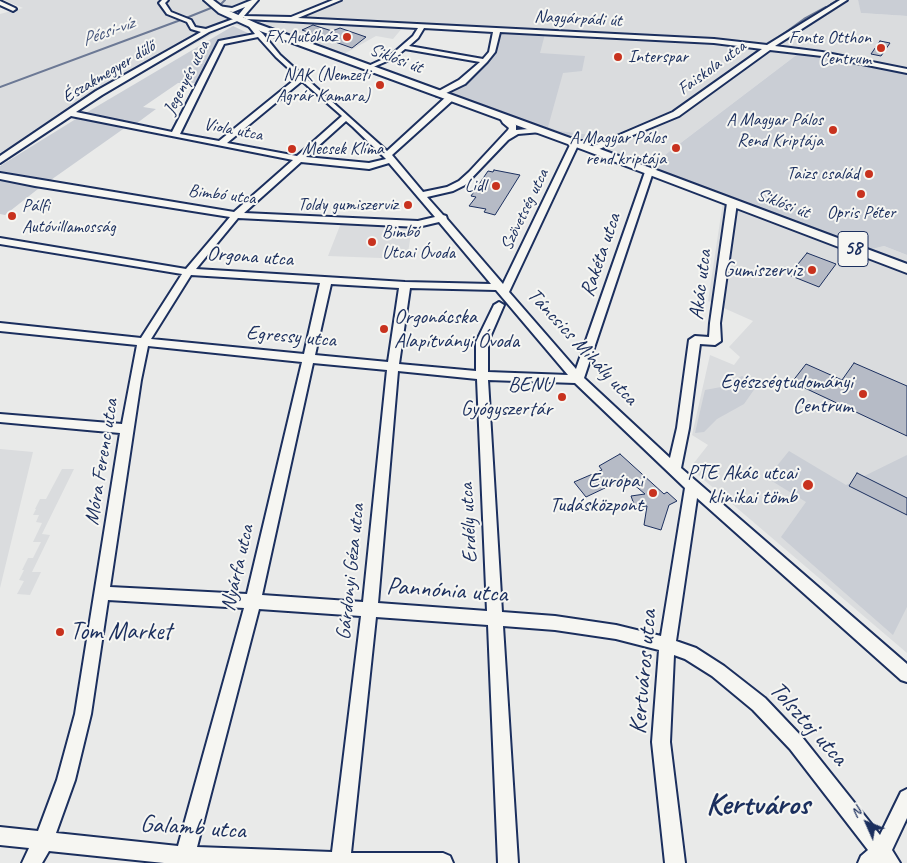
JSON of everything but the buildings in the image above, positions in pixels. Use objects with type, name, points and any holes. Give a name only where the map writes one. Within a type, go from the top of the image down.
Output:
[{"type":"main road","name":"Siklósi út","points":[[213,4],[281,35],[575,143]]},
{"type":"main road","name":"58","points":[[575,143],[619,160]]},
{"type":"main road","name":"Siklósi út","points":[[619,160],[731,209],[907,269]]},
{"type":"street","points":[[165,0],[162,3],[164,8],[173,15],[192,23],[194,28],[207,31]]},
{"type":"street","points":[[213,4],[228,10],[236,9],[255,0]]},
{"type":"street","points":[[245,20],[255,0]]},
{"type":"street","points":[[289,19],[338,0]]},
{"type":"street","name":"Faiskola utca","points":[[592,150],[676,114],[769,47],[844,0]]},
{"type":"street","points":[[0,3],[12,9],[0,12]]},
{"type":"street","name":"Nagyárpádi út","points":[[245,20],[289,19],[694,40],[822,54],[907,71]]},
{"type":"street","name":"Északmegyer dűlő","points":[[0,160],[99,93],[207,31],[245,20]]},
{"type":"street","name":"Táncsics Mihály utca","points":[[245,20],[302,77],[356,125],[389,158],[578,379],[692,486],[907,674]]},
{"type":"street","points":[[369,67],[392,57],[416,37],[422,26]]},
{"type":"street","points":[[389,158],[445,96],[485,61],[492,52],[497,30]]},
{"type":"street","name":"Jegenyés utca","points":[[175,135],[221,42],[261,35]]},
{"type":"street","points":[[271,47],[270,42],[281,35]]},
{"type":"street","points":[[404,47],[485,61]]},
{"type":"street","points":[[221,144],[302,77]]},
{"type":"street","name":"Viola utca","points":[[69,113],[299,158],[369,166],[389,158]]},
{"type":"street","name":"Móra Ferenc utca","points":[[32,863],[43,842],[66,780],[83,714],[143,343],[188,272],[236,215],[346,116]]},
{"type":"street","points":[[422,195],[443,191],[462,183],[513,128],[504,118]]},
{"type":"street","name":"Móra Ferenc utca","points":[[332,130],[350,124],[356,125]]},
{"type":"street","points":[[502,141],[516,132],[538,130]]},
{"type":"street","points":[[575,143],[611,142],[609,151],[619,160]]},
{"type":"street","name":"Szövetség utca","points":[[502,290],[575,143]]},
{"type":"street","name":"Rakéta utca","points":[[578,379],[649,172]]},
{"type":"street","name":"Bimbó utca","points":[[0,176],[35,184],[236,215],[418,224],[442,218]]},
{"type":"street","name":"Akác utca","points":[[674,469],[683,428],[695,340],[715,342],[715,323],[731,209]]},
{"type":"street","name":"Orgona utca","points":[[0,241],[188,272],[502,290]]},
{"type":"street","name":"Nyárfa utca","points":[[185,860],[253,602],[326,280]]},
{"type":"street","name":"Gárdonyi Géza utca","points":[[340,863],[369,610],[393,367],[404,285]]},
{"type":"street","name":"Erdély utca","points":[[499,305],[482,342],[482,376],[508,863]]},
{"type":"street","name":"Egressy utca","points":[[0,327],[482,376],[578,379]]},
{"type":"street","points":[[0,418],[128,429]]},
{"type":"street","name":"Kertváros utca","points":[[675,863],[661,742],[667,645],[692,486]]},
{"type":"street","name":"Pannónia utca","points":[[102,593],[555,623],[616,632],[667,645]]},
{"type":"street","name":"Tolsztoj utca","points":[[667,645],[690,653],[718,671],[759,704],[796,742],[880,859]]},
{"type":"street","points":[[880,859],[907,798]]},
{"type":"street","name":"Galamb utca","points":[[0,836],[185,860],[443,863]]},
{"type":"shaded area","points":[[4,0],[248,0],[232,24],[248,19],[287,20],[336,0],[858,0],[862,13],[907,16],[907,85],[799,53],[649,167],[446,92],[493,52],[497,32],[404,26],[393,39],[376,36],[337,58],[285,39],[231,24],[68,114],[0,163],[0,14],[23,8]]},
{"type":"shaded area","points":[[858,0],[907,0],[907,16],[861,13]]},
{"type":"shaded area","points":[[233,26],[252,35],[221,40],[197,83],[178,83],[143,107],[156,109],[133,126],[84,114]]},
{"type":"shaded area","points":[[500,31],[545,34],[540,53],[585,56],[582,71],[563,73],[548,127],[559,131],[606,137],[606,139],[581,140],[450,93],[468,81],[496,52]]},
{"type":"shaded area","points":[[799,53],[907,74],[907,255],[884,246],[872,249],[649,167]]},
{"type":"shaded area","points":[[79,117],[126,127],[48,182],[0,173],[0,166]]},
{"type":"shaded area","points":[[0,177],[43,185],[5,215],[0,214]]},
{"type":"shaded area","name":"PTE Akác utcai klinikai tömb","points":[[724,195],[872,249],[884,246],[907,255],[907,653],[690,468],[708,445],[692,435],[710,355],[734,365],[740,357],[729,347],[753,321],[708,301]]},
{"type":"shaded area","name":"Bimbó Utcai Óvoda","points":[[341,223],[412,227],[407,259],[328,256]]},
{"type":"shaded area","points":[[742,376],[758,384],[744,404],[717,419],[704,432],[695,433],[705,390],[721,387]]},
{"type":"shaded area","points":[[0,449],[33,452],[0,588]]},
{"type":"shaded area","points":[[789,451],[846,485],[907,455],[907,607],[893,635],[781,537],[806,502],[767,478]]},
{"type":"shaded area","points":[[62,469],[74,469],[42,534],[50,535],[32,572],[41,572],[30,595],[17,594],[24,581],[19,580],[24,570],[22,570],[28,558],[33,558],[41,542],[33,542],[42,523],[36,522],[39,515],[33,515],[35,509],[40,499],[46,499]]},
{"type":"waterway","name":"Pécsi-víz","points":[[0,87],[186,18],[221,4],[225,0]]},
{"type":"waterway","points":[[831,4],[838,0]]},
{"type":"waterway","points":[[779,37],[804,19],[826,7]]},
{"type":"place","name":"FX Autóház","points":[[347,37]]},
{"type":"place","name":"Fonte Otthon Centrum","points":[[881,48]]},
{"type":"place","name":"Interspar","points":[[618,57]]},
{"type":"place","name":"NAK (Nemzeti Agrár Kamara)","points":[[380,85]]},
{"type":"place","name":"A Magyar Pálos Rend Kriptája","points":[[833,130]]},
{"type":"place","name":"A Magyar Pálos rend kriptája","points":[[676,148]]},
{"type":"place","name":"Mecsek Klíma","points":[[292,149]]},
{"type":"place","name":"Taizs család","points":[[869,174]]},
{"type":"place","name":"Lidl","points":[[496,186]]},
{"type":"place","name":"Opris Péter","points":[[861,194]]},
{"type":"place","name":"Toldy gumiszerviz","points":[[408,205]]},
{"type":"place","name":"Pálfi Autóvillamosság","points":[[12,216]]},
{"type":"place","name":"Bimbó Utcai Óvoda","points":[[372,242]]},
{"type":"place","name":"Gumiszerviz","points":[[812,270]]},
{"type":"place","name":"Orgonácska Alapítványi Óvoda","points":[[384,329]]},
{"type":"place","name":"Egészségtudományi Centrum","points":[[863,394]]},
{"type":"place","name":"BENU Gyógyszertár","points":[[562,397]]},
{"type":"place","name":"PTE Akác utcai klinikai tömb","points":[[808,485]]},
{"type":"place","name":"Európai Tudásközpont","points":[[653,493]]},
{"type":"place","name":"Tom Market","points":[[60,632]]},
{"type":"district","name":"Kertváros","points":[[758,806]]}]
